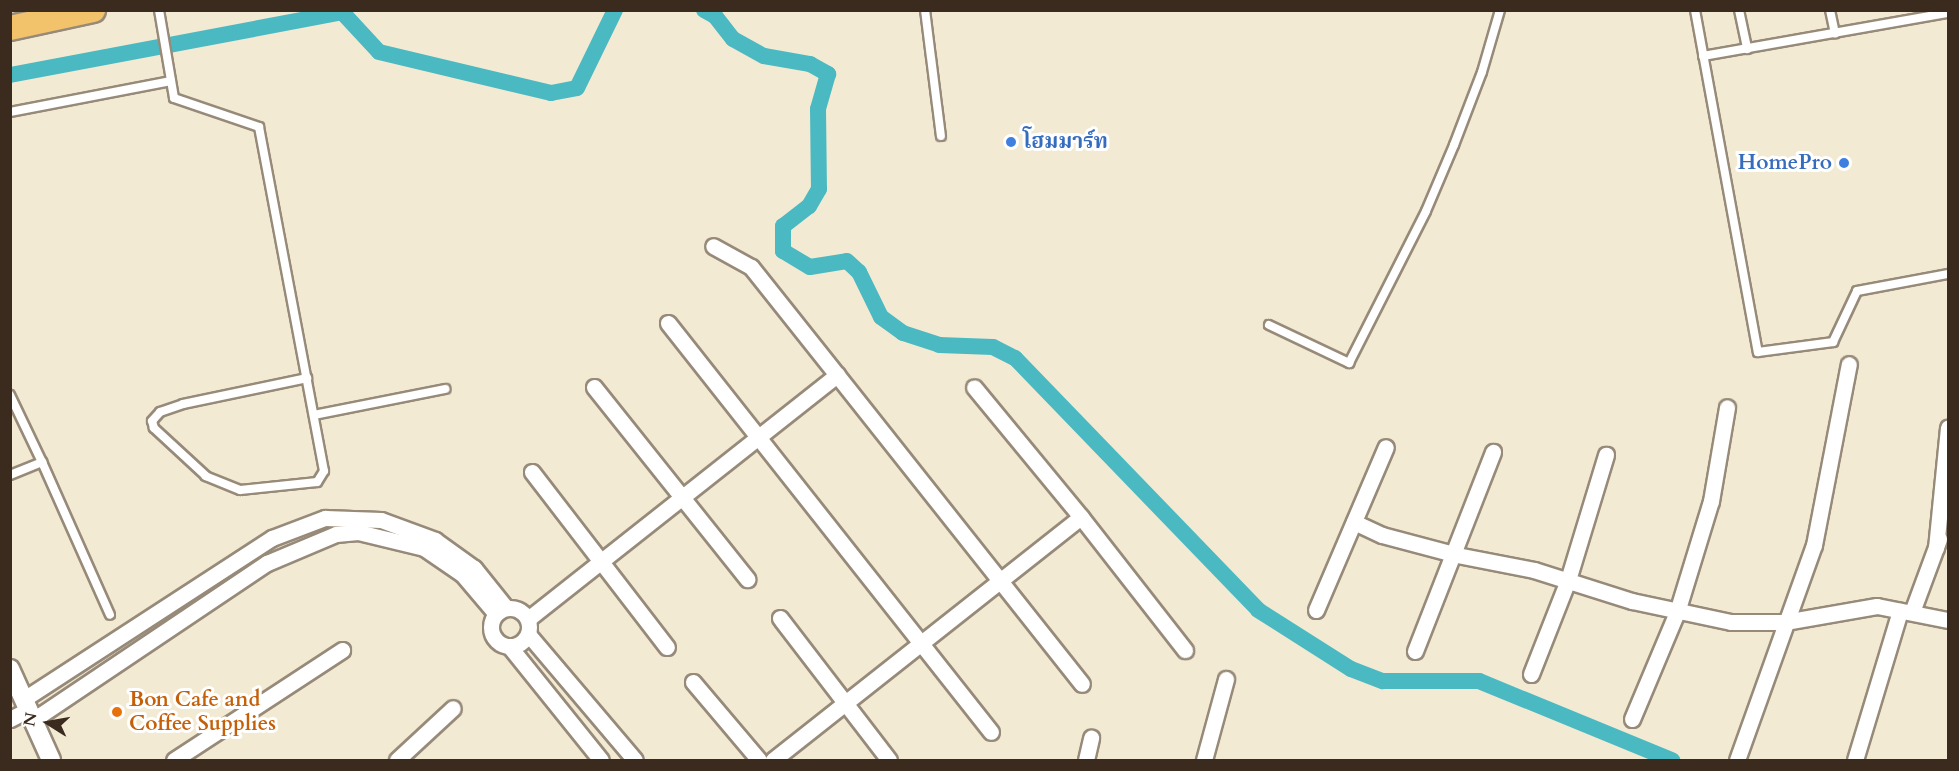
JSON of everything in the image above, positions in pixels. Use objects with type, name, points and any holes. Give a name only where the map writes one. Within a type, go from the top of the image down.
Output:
[{"type":"highway","points":[[10,28],[93,10]]},
{"type":"street","points":[[713,246],[751,267],[1002,579],[1082,684]]},
{"type":"street","points":[[668,323],[760,436],[991,732]]},
{"type":"street","points":[[1737,760],[1814,545],[1849,364]]},
{"type":"street","points":[[510,647],[520,644],[528,627],[603,560],[837,375]]},
{"type":"street","points":[[594,387],[747,579]]},
{"type":"street","points":[[974,387],[1081,517],[1185,650]]},
{"type":"street","points":[[1632,719],[1677,612],[1711,501],[1727,407]]},
{"type":"street","points":[[1936,548],[1948,428]]},
{"type":"street","points":[[1317,610],[1386,447]]},
{"type":"street","points":[[1415,651],[1493,452]]},
{"type":"street","points":[[1531,674],[1568,580],[1606,455]]},
{"type":"street","points":[[532,472],[603,560],[667,647]]},
{"type":"street","points":[[1855,760],[1906,611],[1936,548],[1948,516]]},
{"type":"street","points":[[773,760],[1081,517]]},
{"type":"street","points":[[28,710],[112,641],[272,538],[325,518],[381,520],[435,540],[474,567],[501,611]]},
{"type":"street","points":[[1354,522],[1382,535],[1453,554],[1568,580],[1677,612],[1731,622],[1785,622],[1877,606],[1948,620]]},
{"type":"street","points":[[10,719],[124,660],[267,563],[336,534],[358,532],[424,548],[462,574],[501,611]]},
{"type":"street","points":[[600,760],[510,647],[492,636],[490,627],[501,611],[516,609],[635,760]]},
{"type":"street","points":[[780,618],[889,760]]},
{"type":"street","points":[[112,641],[124,660]]},
{"type":"street","points":[[174,760],[342,650]]},
{"type":"street","points":[[10,669],[51,760]]},
{"type":"street","points":[[1204,760],[1226,679]]},
{"type":"street","points":[[693,682],[759,760]]},
{"type":"street","points":[[397,760],[453,708]]},
{"type":"street","points":[[584,739],[605,723]]},
{"type":"street","points":[[1086,760],[1091,738]]},
{"type":"lane","points":[[159,10],[174,98],[259,127],[307,378],[324,471],[317,482],[240,490],[206,476],[154,428],[152,421],[160,412],[183,404],[307,378]]},
{"type":"lane","points":[[926,10],[941,136]]},
{"type":"lane","points":[[1269,325],[1349,363],[1450,156],[1482,72],[1500,10]]},
{"type":"lane","points":[[1695,10],[1758,352],[1833,342],[1857,291],[1948,274]]},
{"type":"lane","points":[[1739,10],[1746,49]]},
{"type":"lane","points":[[1830,10],[1835,33]]},
{"type":"lane","points":[[1703,56],[1835,33],[1916,15],[1948,13]]},
{"type":"lane","points":[[10,102],[11,112],[171,81]]},
{"type":"lane","points":[[314,416],[445,389]]},
{"type":"lane","points":[[10,395],[110,615]]},
{"type":"lane","points":[[10,475],[42,462]]},
{"type":"waterway","points":[[10,75],[342,12],[379,52],[551,93],[577,88],[615,10]]},
{"type":"waterway","points":[[704,10],[715,16],[733,39],[764,56],[810,64],[828,74],[818,109],[819,189],[809,206],[783,226],[783,251],[810,267],[847,261],[859,272],[881,317],[903,333],[939,345],[993,347],[1015,358],[1258,610],[1351,669],[1383,681],[1479,681],[1672,760]]},
{"type":"place","name":"โฮมมาร์ท","points":[[1011,142]]},
{"type":"place","name":"HomePro","points":[[1844,163]]},
{"type":"place","name":"Bon Cafe and Coffee Supplies","points":[[117,712]]}]
